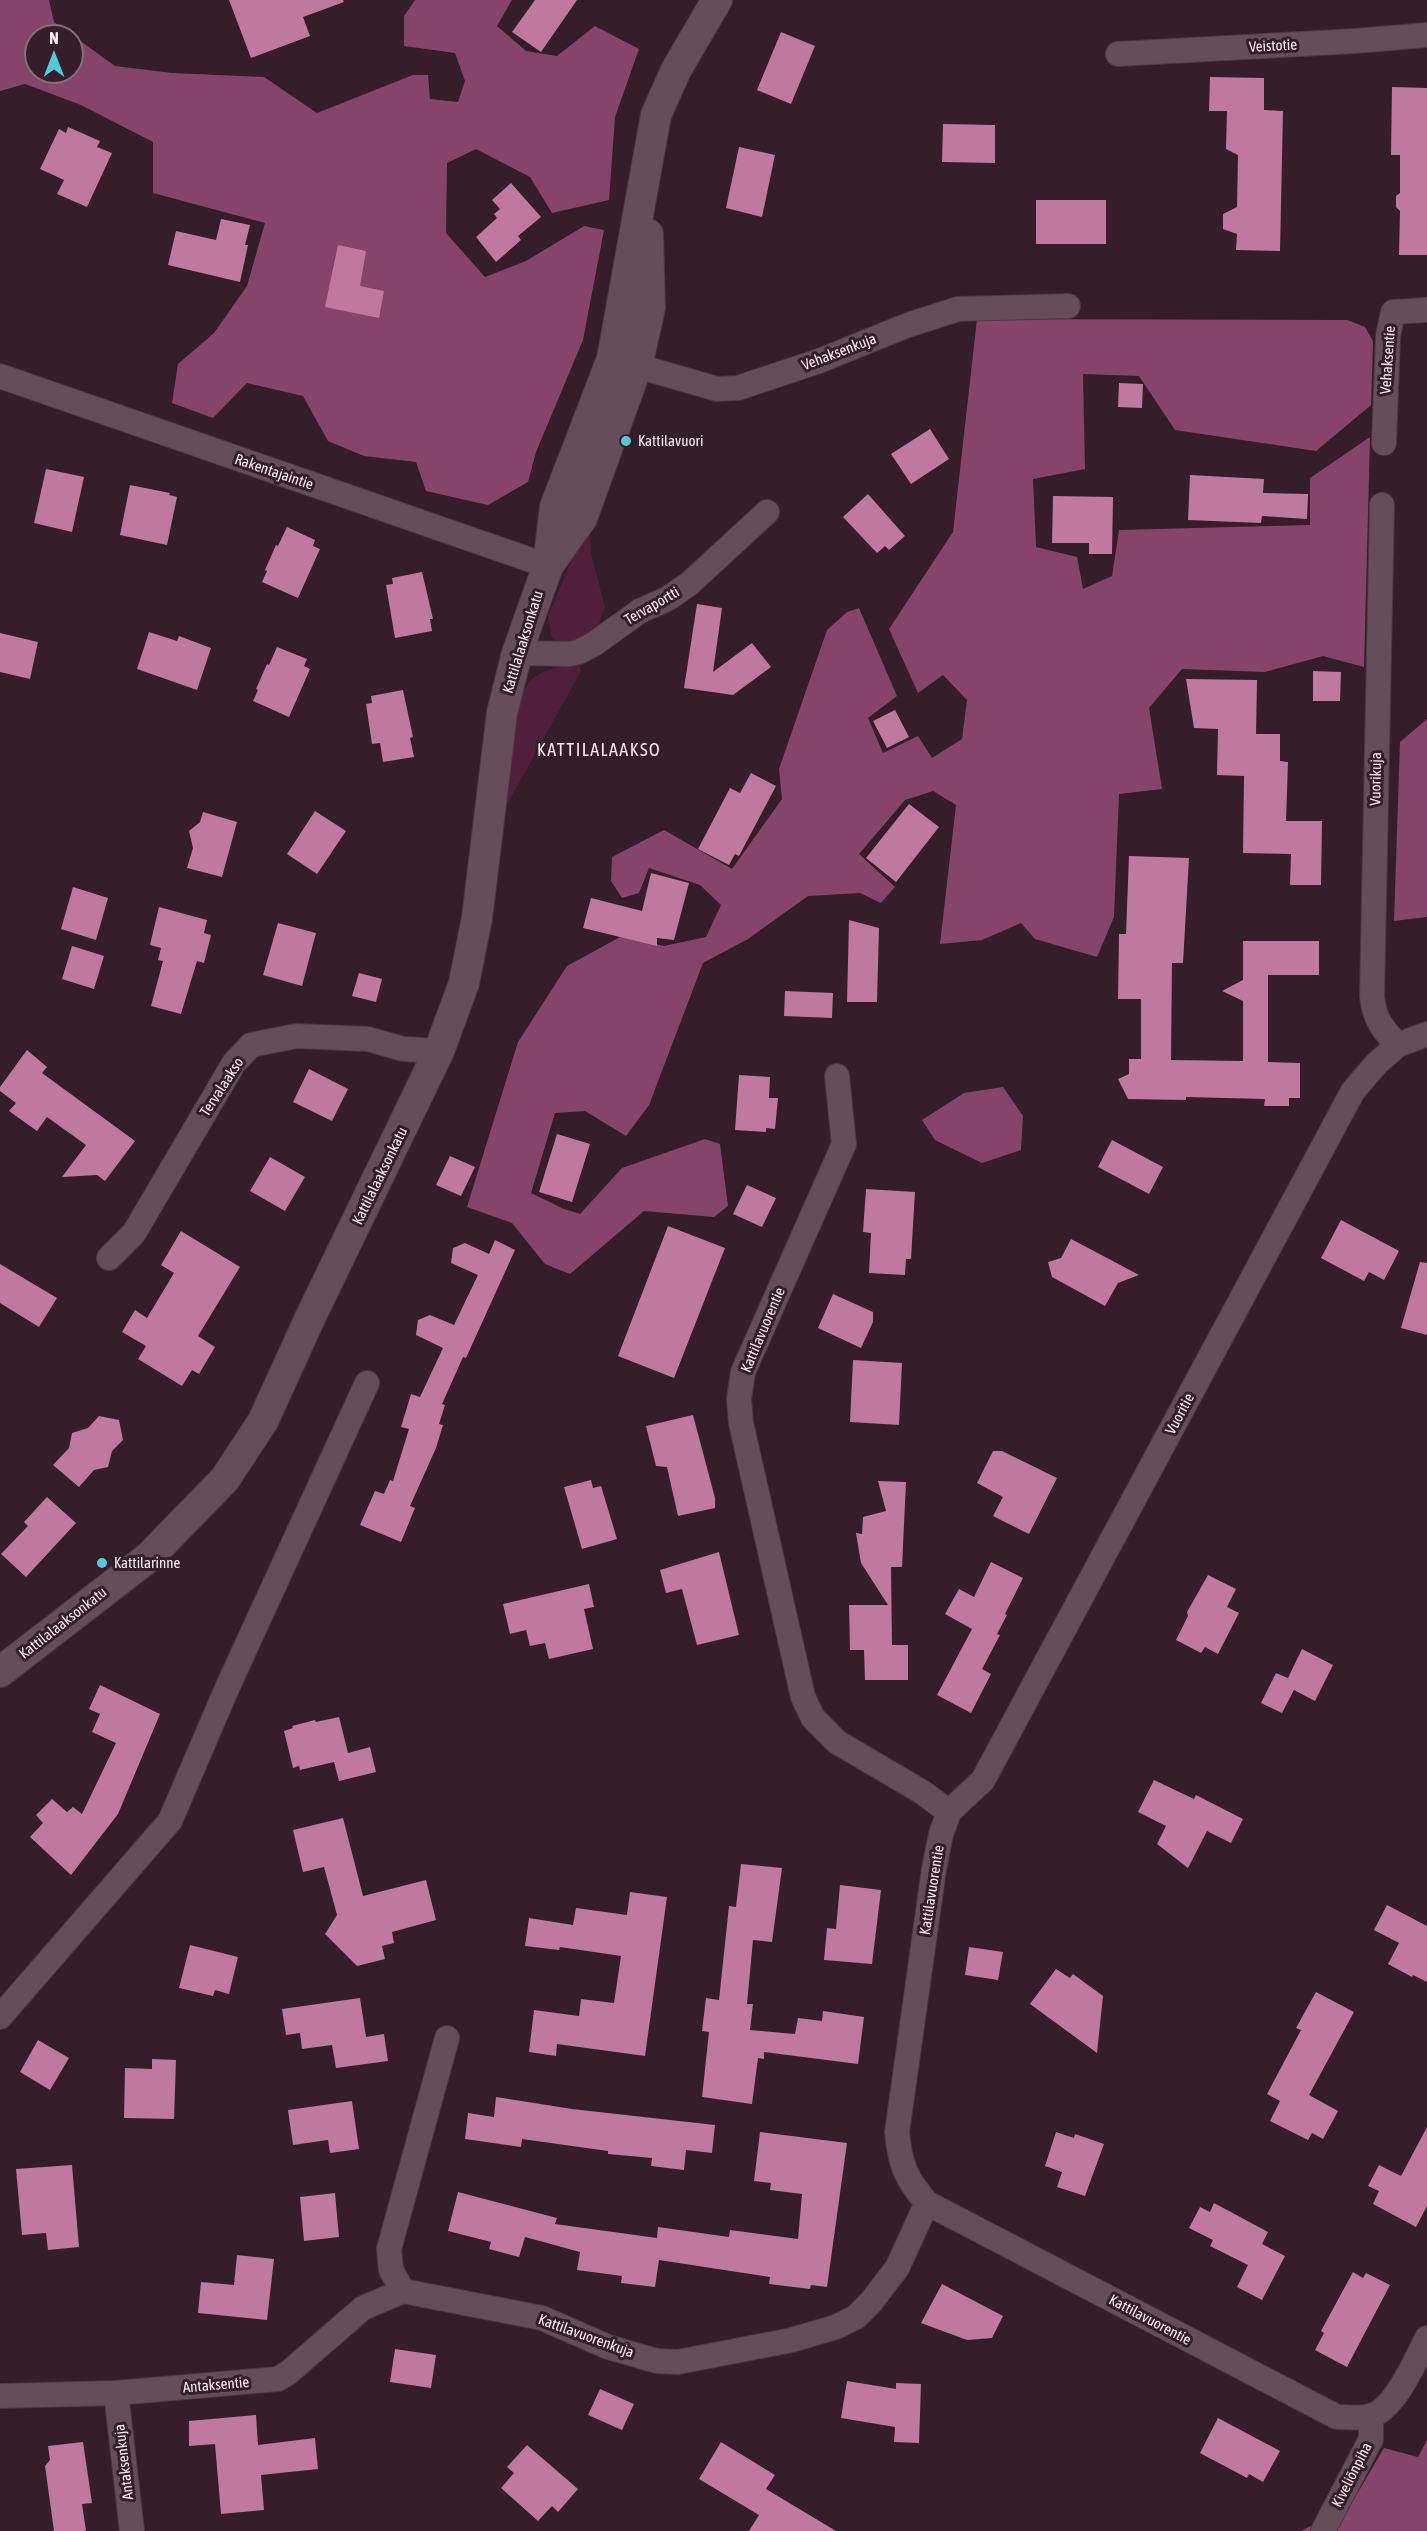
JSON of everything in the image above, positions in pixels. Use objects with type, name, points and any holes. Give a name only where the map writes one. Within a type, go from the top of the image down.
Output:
[{"type":"street","name":"Kattilalaaksonkatu","points":[[0,1672],[149,1557],[225,1479],[263,1421],[310,1318],[439,1051],[464,983],[477,918],[502,714],[517,653],[548,566],[582,518],[625,363],[650,308],[646,163],[656,115],[676,70],[717,0]]},
{"type":"street","name":"Veistotie","points":[[1118,54],[1331,43],[1427,35]]},
{"type":"street","name":"Vehaksenkuja","points":[[625,363],[717,388],[738,388],[819,361],[908,325],[958,309],[1068,306]]},
{"type":"street","name":"Vehaksentie","points":[[1384,443],[1388,336],[1393,312],[1427,310]]},
{"type":"street","name":"Rakentajaintie","points":[[0,376],[548,566]]},
{"type":"street","name":"Vuorikuja","points":[[1382,505],[1372,996],[1373,1010],[1378,1024],[1398,1045]]},
{"type":"street","name":"Tervaportti","points":[[517,653],[569,654],[579,652],[594,644],[640,611],[667,599],[689,584],[767,512]]},
{"type":"street","name":"Vuoritie","points":[[949,1812],[983,1780],[1012,1729],[1353,1091],[1377,1063],[1398,1045],[1427,1034]]},
{"type":"street","name":"Tervalaakso","points":[[109,1258],[134,1233],[234,1063],[251,1045],[296,1036],[368,1039],[403,1049],[439,1051]]},
{"type":"street","name":"Kattilavuorentie","points":[[837,1076],[844,1144],[743,1372],[739,1399],[741,1423],[800,1686],[813,1718],[837,1742],[922,1792],[949,1812],[941,1834],[934,1869],[897,2132],[898,2150],[906,2176],[927,2203],[1337,2417],[1371,2416]]},
{"type":"street","points":[[0,2017],[170,1821],[228,1686],[367,1383]]},
{"type":"street","points":[[403,2291],[390,2270],[389,2249],[447,2038]]},
{"type":"street","name":"Kattilavuorenkuja","points":[[403,2291],[542,2318],[608,2347],[657,2361],[678,2362],[792,2340],[836,2327],[856,2318],[897,2268],[927,2203]]},
{"type":"street","name":"Antaksentie","points":[[0,2396],[116,2393],[278,2379],[288,2373],[363,2308],[403,2291]]},
{"type":"street","points":[[1371,2416],[1390,2402],[1409,2375],[1427,2338]]},
{"type":"street","name":"Antaksenkuja","points":[[116,2393],[132,2531]]},
{"type":"street","name":"Kiveliönpiha","points":[[1323,2531],[1371,2439],[1371,2416]]},
{"type":"shaded area","points":[[0,0],[49,0],[54,22],[57,24],[24,24],[25,84],[0,91]]},
{"type":"shaded area","points":[[415,0],[512,0],[497,26],[526,51],[557,56],[595,26],[639,49],[615,117],[609,200],[552,213],[530,177],[476,149],[447,163],[446,233],[485,277],[526,261],[584,226],[604,230],[583,340],[536,452],[528,482],[488,505],[426,491],[416,462],[364,456],[328,441],[303,396],[247,383],[213,418],[172,403],[178,364],[214,333],[247,286],[265,223],[153,193],[153,142],[81,105],[25,84],[84,84],[84,44],[115,66],[172,73],[264,77],[317,113],[413,75],[428,75],[430,99],[458,102],[465,81],[455,53],[404,46],[404,16]]},
{"type":"shaded area","points":[[977,319],[1347,320],[1365,327],[1373,341],[1371,405],[1316,451],[1175,430],[1139,376],[1083,374],[1085,469],[1033,479],[1036,547],[1077,557],[1083,589],[1112,576],[1119,530],[1310,525],[1310,478],[1370,437],[1364,667],[1323,656],[1265,672],[1182,669],[1149,708],[1162,789],[1119,794],[1114,917],[1097,957],[1035,939],[1021,923],[982,940],[940,944],[956,805],[933,791],[905,800],[859,854],[895,887],[881,903],[860,893],[808,896],[748,939],[703,963],[649,1105],[626,1136],[585,1111],[555,1113],[531,1193],[580,1214],[622,1168],[705,1139],[720,1144],[728,1206],[714,1217],[644,1211],[570,1274],[545,1264],[512,1223],[467,1207],[518,1042],[567,966],[622,936],[664,946],[706,937],[721,905],[700,885],[649,868],[639,893],[622,898],[611,881],[612,857],[664,830],[732,869],[782,799],[779,769],[827,630],[847,612],[859,608],[897,696],[868,718],[883,753],[918,736],[932,758],[962,739],[967,700],[943,675],[918,693],[889,629],[953,532]]},
{"type":"shaded area","points":[[584,531],[590,533],[591,553],[605,607],[598,627],[584,639],[569,643],[556,641],[551,635],[548,616]]},
{"type":"shaded area","points":[[575,664],[580,666],[581,671],[508,803],[505,795],[511,752],[525,689],[531,680],[541,673]]},
{"type":"shaded area","points":[[1427,719],[1427,917],[1394,921],[1400,742]]},
{"type":"shaded area","points":[[1003,1087],[1023,1116],[1021,1150],[982,1163],[935,1140],[922,1120],[964,1093]]},
{"type":"shaded area","points":[[1427,2440],[1427,2531],[1301,2531],[1350,2506],[1384,2448],[1418,2457]]},
{"type":"building","points":[[229,0],[343,0],[344,2],[303,17],[310,36],[251,58]]},
{"type":"building","points":[[535,0],[577,0],[541,52],[512,32]]},
{"type":"building","points":[[781,32],[815,46],[791,104],[757,90]]},
{"type":"building","points":[[1210,77],[1264,78],[1264,110],[1283,111],[1280,251],[1236,250],[1237,234],[1223,229],[1223,214],[1237,207],[1238,155],[1226,149],[1227,111],[1209,111]]},
{"type":"building","points":[[1392,87],[1427,88],[1427,255],[1399,255],[1400,211],[1396,207],[1396,196],[1400,193],[1400,155],[1391,155]]},
{"type":"building","points":[[943,124],[995,125],[995,163],[942,162]]},
{"type":"building","points":[[68,127],[100,141],[97,147],[112,153],[87,207],[57,194],[64,180],[40,169],[59,129],[66,133]]},
{"type":"building","points":[[739,147],[775,155],[762,217],[726,208]]},
{"type":"building","points":[[511,183],[541,217],[518,236],[521,240],[496,262],[476,237],[497,218],[494,214],[500,209],[492,200]]},
{"type":"building","points":[[1036,200],[1106,200],[1106,244],[1036,244]]},
{"type":"building","points":[[221,219],[250,225],[240,282],[168,265],[176,231],[216,240]]},
{"type":"building","points":[[338,245],[366,251],[360,286],[384,291],[379,318],[325,307]]},
{"type":"building","points":[[1119,383],[1143,384],[1142,408],[1118,407]]},
{"type":"building","points":[[930,429],[949,459],[911,484],[891,454]]},
{"type":"building","points":[[46,469],[84,477],[72,532],[34,523]]},
{"type":"building","points":[[1190,475],[1264,479],[1263,493],[1308,494],[1307,519],[1262,516],[1261,523],[1188,520]]},
{"type":"building","points":[[130,485],[170,493],[169,495],[177,497],[167,545],[120,535]]},
{"type":"building","points":[[868,494],[905,536],[889,550],[885,546],[877,553],[843,517]]},
{"type":"building","points":[[1053,496],[1113,497],[1112,554],[1089,554],[1089,543],[1052,543]]},
{"type":"building","points":[[287,527],[315,540],[313,546],[320,549],[298,598],[262,582],[276,545],[278,546]]},
{"type":"building","points":[[422,572],[433,619],[430,619],[432,631],[395,638],[386,585],[393,584],[392,578]]},
{"type":"building","points":[[697,604],[722,608],[713,672],[752,643],[771,667],[733,695],[684,688]]},
{"type":"building","points":[[149,632],[177,641],[179,636],[211,648],[197,690],[137,669]]},
{"type":"building","points":[[0,633],[38,642],[30,679],[0,672]]},
{"type":"building","points":[[277,647],[307,659],[304,666],[310,669],[289,717],[253,701],[267,664],[269,665]]},
{"type":"building","points":[[1313,671],[1341,672],[1340,701],[1313,701]]},
{"type":"building","points":[[1186,679],[1257,680],[1256,734],[1280,734],[1280,761],[1288,762],[1286,821],[1322,821],[1321,885],[1290,885],[1291,854],[1243,853],[1244,776],[1217,775],[1218,729],[1194,728]]},
{"type":"building","points":[[403,690],[413,737],[410,738],[414,757],[383,762],[380,743],[372,744],[366,704],[372,703],[371,696]]},
{"type":"building","points":[[895,710],[909,737],[887,748],[873,721]]},
{"type":"building","points":[[751,773],[776,786],[739,856],[735,854],[729,865],[698,849],[730,788],[740,793]]},
{"type":"building","points":[[909,804],[939,827],[896,882],[866,858]]},
{"type":"building","points":[[315,811],[346,831],[317,874],[287,854]]},
{"type":"building","points":[[203,812],[237,822],[222,877],[187,868],[193,848],[189,831],[200,822]]},
{"type":"building","points":[[1129,856],[1189,858],[1183,963],[1172,963],[1171,1060],[1243,1061],[1243,1001],[1222,991],[1243,980],[1243,941],[1319,941],[1319,975],[1268,975],[1268,1062],[1300,1063],[1300,1098],[1289,1098],[1289,1106],[1264,1106],[1265,1099],[1186,1097],[1186,1100],[1128,1099],[1118,1079],[1129,1074],[1129,1059],[1141,1059],[1141,999],[1118,999],[1119,934],[1126,934]]},
{"type":"building","points":[[651,873],[689,883],[674,940],[657,938],[657,946],[583,928],[591,898],[642,911]]},
{"type":"building","points":[[73,887],[108,898],[96,940],[61,929]]},
{"type":"building","points":[[159,907],[207,920],[204,933],[211,935],[204,963],[197,961],[181,1014],[151,1006],[163,961],[158,960],[161,948],[150,945]]},
{"type":"building","points":[[849,920],[879,928],[877,1002],[847,1002]]},
{"type":"building","points":[[278,923],[316,933],[302,986],[263,975]]},
{"type":"building","points":[[72,946],[104,956],[94,989],[62,979]]},
{"type":"building","points":[[359,973],[382,979],[376,1002],[352,996]]},
{"type":"building","points":[[785,991],[833,993],[832,1018],[784,1016]]},
{"type":"building","points":[[27,1050],[47,1067],[42,1073],[135,1141],[105,1181],[97,1175],[62,1177],[86,1145],[47,1117],[37,1131],[9,1111],[16,1103],[0,1091],[0,1087]]},
{"type":"building","points":[[309,1069],[348,1089],[332,1121],[293,1102]]},
{"type":"building","points":[[739,1075],[770,1077],[769,1098],[778,1098],[775,1129],[766,1128],[766,1132],[735,1130]]},
{"type":"building","points":[[557,1134],[590,1144],[572,1202],[539,1192]]},
{"type":"building","points":[[1112,1140],[1163,1167],[1149,1194],[1098,1167]]},
{"type":"building","points":[[450,1156],[475,1167],[461,1196],[436,1185]]},
{"type":"building","points":[[270,1157],[305,1177],[285,1211],[250,1191]]},
{"type":"building","points":[[747,1185],[776,1198],[762,1227],[733,1214]]},
{"type":"building","points":[[866,1189],[915,1192],[911,1259],[906,1259],[905,1275],[869,1273],[871,1233],[863,1232]]},
{"type":"building","points":[[1341,1220],[1399,1251],[1384,1280],[1369,1272],[1364,1281],[1321,1258]]},
{"type":"building","points":[[668,1226],[725,1248],[674,1378],[618,1356]]},
{"type":"building","points":[[181,1231],[240,1267],[198,1336],[215,1347],[199,1374],[192,1370],[182,1386],[138,1359],[146,1346],[122,1332],[135,1310],[147,1318],[174,1273],[161,1265]]},
{"type":"building","points":[[1071,1239],[1139,1275],[1118,1283],[1105,1306],[1052,1277],[1048,1262],[1061,1258]]},
{"type":"building","points":[[495,1240],[515,1250],[466,1358],[463,1357],[442,1404],[445,1405],[439,1424],[443,1425],[436,1448],[410,1506],[415,1508],[401,1542],[360,1525],[375,1491],[384,1494],[390,1480],[393,1481],[409,1429],[401,1427],[411,1394],[420,1397],[443,1348],[416,1335],[418,1320],[430,1315],[454,1325],[478,1275],[451,1263],[453,1248],[465,1243],[489,1254]]},
{"type":"building","points":[[1420,1262],[1427,1263],[1427,1335],[1401,1328]]},
{"type":"building","points":[[0,1264],[57,1298],[39,1327],[0,1303]]},
{"type":"building","points":[[833,1294],[873,1312],[873,1322],[861,1348],[818,1328]]},
{"type":"building","points":[[853,1360],[902,1363],[899,1425],[850,1422]]},
{"type":"building","points":[[693,1415],[715,1498],[715,1508],[678,1516],[667,1467],[656,1466],[646,1426]]},
{"type":"building","points":[[99,1416],[119,1420],[123,1440],[112,1451],[108,1467],[94,1470],[79,1487],[53,1465],[69,1448],[72,1433],[88,1428]]},
{"type":"building","points":[[993,1451],[1002,1451],[1057,1478],[1029,1534],[993,1516],[1003,1497],[977,1483]]},
{"type":"building","points":[[591,1480],[593,1488],[601,1486],[617,1539],[582,1549],[564,1487]]},
{"type":"building","points":[[878,1481],[906,1482],[902,1567],[891,1567],[892,1645],[908,1645],[908,1680],[865,1680],[864,1650],[850,1650],[849,1605],[888,1605],[861,1563],[856,1533],[862,1534],[863,1517],[886,1511]]},
{"type":"building","points":[[47,1497],[76,1523],[26,1577],[1,1554],[28,1526],[24,1522]]},
{"type":"building","points":[[719,1552],[739,1635],[697,1645],[682,1589],[666,1593],[660,1570]]},
{"type":"building","points":[[991,1562],[1023,1578],[1005,1614],[1007,1615],[997,1634],[1000,1635],[982,1669],[991,1674],[971,1713],[937,1695],[972,1629],[945,1614],[959,1589],[974,1597]]},
{"type":"building","points":[[1208,1575],[1236,1589],[1227,1607],[1239,1613],[1218,1654],[1205,1647],[1201,1653],[1176,1640],[1188,1616],[1187,1612]]},
{"type":"building","points":[[589,1584],[594,1607],[584,1609],[593,1649],[549,1659],[545,1643],[530,1646],[526,1630],[510,1634],[503,1604]]},
{"type":"building","points":[[1302,1649],[1333,1665],[1315,1701],[1294,1690],[1282,1713],[1261,1703],[1276,1673],[1288,1678]]},
{"type":"building","points":[[100,1685],[160,1714],[118,1814],[71,1875],[30,1837],[43,1823],[36,1815],[52,1799],[67,1812],[73,1807],[82,1814],[116,1743],[92,1732],[100,1714],[89,1709]]},
{"type":"building","points":[[339,1717],[348,1753],[370,1747],[376,1772],[339,1781],[334,1762],[300,1770],[299,1766],[293,1768],[284,1731],[293,1728],[292,1726],[315,1720],[316,1722]]},
{"type":"building","points":[[1154,1780],[1194,1799],[1196,1795],[1243,1819],[1231,1843],[1207,1831],[1188,1868],[1157,1844],[1166,1826],[1138,1812]]},
{"type":"building","points":[[343,1818],[363,1896],[426,1880],[436,1920],[392,1932],[394,1943],[382,1946],[385,1959],[357,1966],[325,1934],[337,1915],[324,1867],[303,1872],[293,1830]]},
{"type":"building","points":[[741,1864],[782,1868],[772,1942],[753,1940],[747,2004],[753,2004],[750,2030],[795,2034],[798,2018],[822,2021],[823,2011],[864,2017],[858,2064],[764,2052],[764,2059],[758,2058],[752,2104],[702,2097],[709,2032],[702,2031],[706,1998],[719,2000],[729,1906],[736,1907]]},
{"type":"building","points":[[840,1885],[881,1890],[872,1964],[824,1960],[827,1928],[836,1929]]},
{"type":"building","points":[[630,1892],[667,1897],[645,2056],[557,2044],[556,2056],[529,2052],[534,2010],[579,2016],[581,1999],[614,2003],[621,1956],[560,1947],[559,1950],[525,1946],[529,1918],[573,1925],[576,1908],[627,1915]]},
{"type":"building","points":[[1387,1905],[1427,1926],[1427,1982],[1388,1964],[1399,1943],[1374,1930]]},
{"type":"building","points":[[190,1945],[238,1957],[229,1994],[215,1990],[213,1996],[179,1988]]},
{"type":"building","points":[[969,1947],[1003,1952],[998,1980],[965,1975]]},
{"type":"building","points":[[1056,1969],[1070,1978],[1073,1974],[1103,1996],[1097,2053],[1030,2004]]},
{"type":"building","points":[[1316,1992],[1354,2012],[1309,2095],[1338,2111],[1323,2139],[1312,2133],[1308,2140],[1270,2121],[1280,2101],[1267,2094],[1301,2030],[1296,2028]]},
{"type":"building","points":[[360,1998],[366,2037],[384,2034],[388,2061],[336,2068],[332,2045],[302,2049],[300,2033],[286,2035],[282,2009]]},
{"type":"building","points":[[38,2040],[69,2058],[50,2090],[20,2072]]},
{"type":"building","points":[[152,2059],[176,2060],[174,2119],[124,2118],[125,2068],[152,2069]]},
{"type":"building","points":[[496,2097],[572,2109],[715,2125],[712,2153],[686,2150],[684,2170],[651,2166],[652,2158],[608,2154],[608,2151],[522,2139],[521,2147],[465,2139],[468,2113],[494,2117]]},
{"type":"building","points":[[352,2101],[359,2149],[330,2153],[328,2140],[293,2145],[288,2110]]},
{"type":"building","points":[[1427,2127],[1427,2206],[1416,2227],[1373,2204],[1379,2191],[1368,2186],[1379,2165],[1401,2176]]},
{"type":"building","points":[[760,2132],[847,2143],[827,2287],[811,2285],[810,2289],[769,2284],[770,2277],[659,2260],[655,2287],[621,2283],[622,2276],[577,2270],[580,2252],[525,2237],[519,2257],[489,2249],[491,2242],[448,2231],[458,2192],[557,2218],[555,2224],[657,2238],[658,2227],[729,2237],[730,2230],[798,2239],[802,2194],[770,2190],[771,2183],[754,2181]]},
{"type":"building","points":[[1056,2132],[1074,2138],[1075,2134],[1104,2144],[1085,2196],[1057,2187],[1062,2172],[1045,2166]]},
{"type":"building","points":[[72,2165],[79,2247],[48,2250],[46,2233],[22,2235],[16,2169]]},
{"type":"building","points":[[335,2193],[339,2237],[304,2241],[300,2197]]},
{"type":"building","points":[[1214,2203],[1268,2232],[1262,2244],[1285,2256],[1262,2300],[1237,2287],[1248,2265],[1210,2246],[1213,2240],[1189,2228],[1200,2207],[1210,2212]]},
{"type":"building","points":[[237,2255],[274,2259],[267,2320],[198,2313],[201,2282],[234,2285]]},
{"type":"building","points":[[1353,2272],[1363,2278],[1366,2273],[1390,2285],[1347,2367],[1315,2350],[1324,2333],[1321,2331]]},
{"type":"building","points":[[942,2284],[1003,2316],[992,2338],[967,2340],[921,2323]]},
{"type":"building","points":[[395,2349],[436,2355],[431,2388],[390,2382]]},
{"type":"building","points":[[847,2381],[896,2389],[896,2383],[921,2384],[919,2443],[894,2442],[895,2427],[841,2418]]},
{"type":"building","points":[[600,2389],[634,2404],[622,2430],[588,2415]]},
{"type":"building","points":[[256,2415],[258,2445],[315,2438],[318,2469],[261,2475],[264,2510],[221,2514],[215,2444],[189,2446],[189,2421]]},
{"type":"building","points":[[1218,2418],[1280,2451],[1263,2482],[1249,2474],[1247,2478],[1200,2453]]},
{"type":"building","points":[[83,2442],[92,2503],[82,2504],[86,2531],[54,2531],[45,2466],[50,2460],[48,2446]]},
{"type":"building","points":[[721,2442],[775,2475],[766,2489],[836,2531],[749,2531],[759,2515],[699,2479]]},
{"type":"building","points":[[527,2445],[578,2489],[558,2512],[552,2506],[538,2521],[501,2488],[514,2473],[507,2467]]},
{"type":"place","name":"Kattilavuori","points":[[626,441]]},
{"type":"place","name":"Kattilarinne","points":[[102,1563]]},
{"type":"district","name":"KATTILALAAKSO","points":[[599,750]]}]
